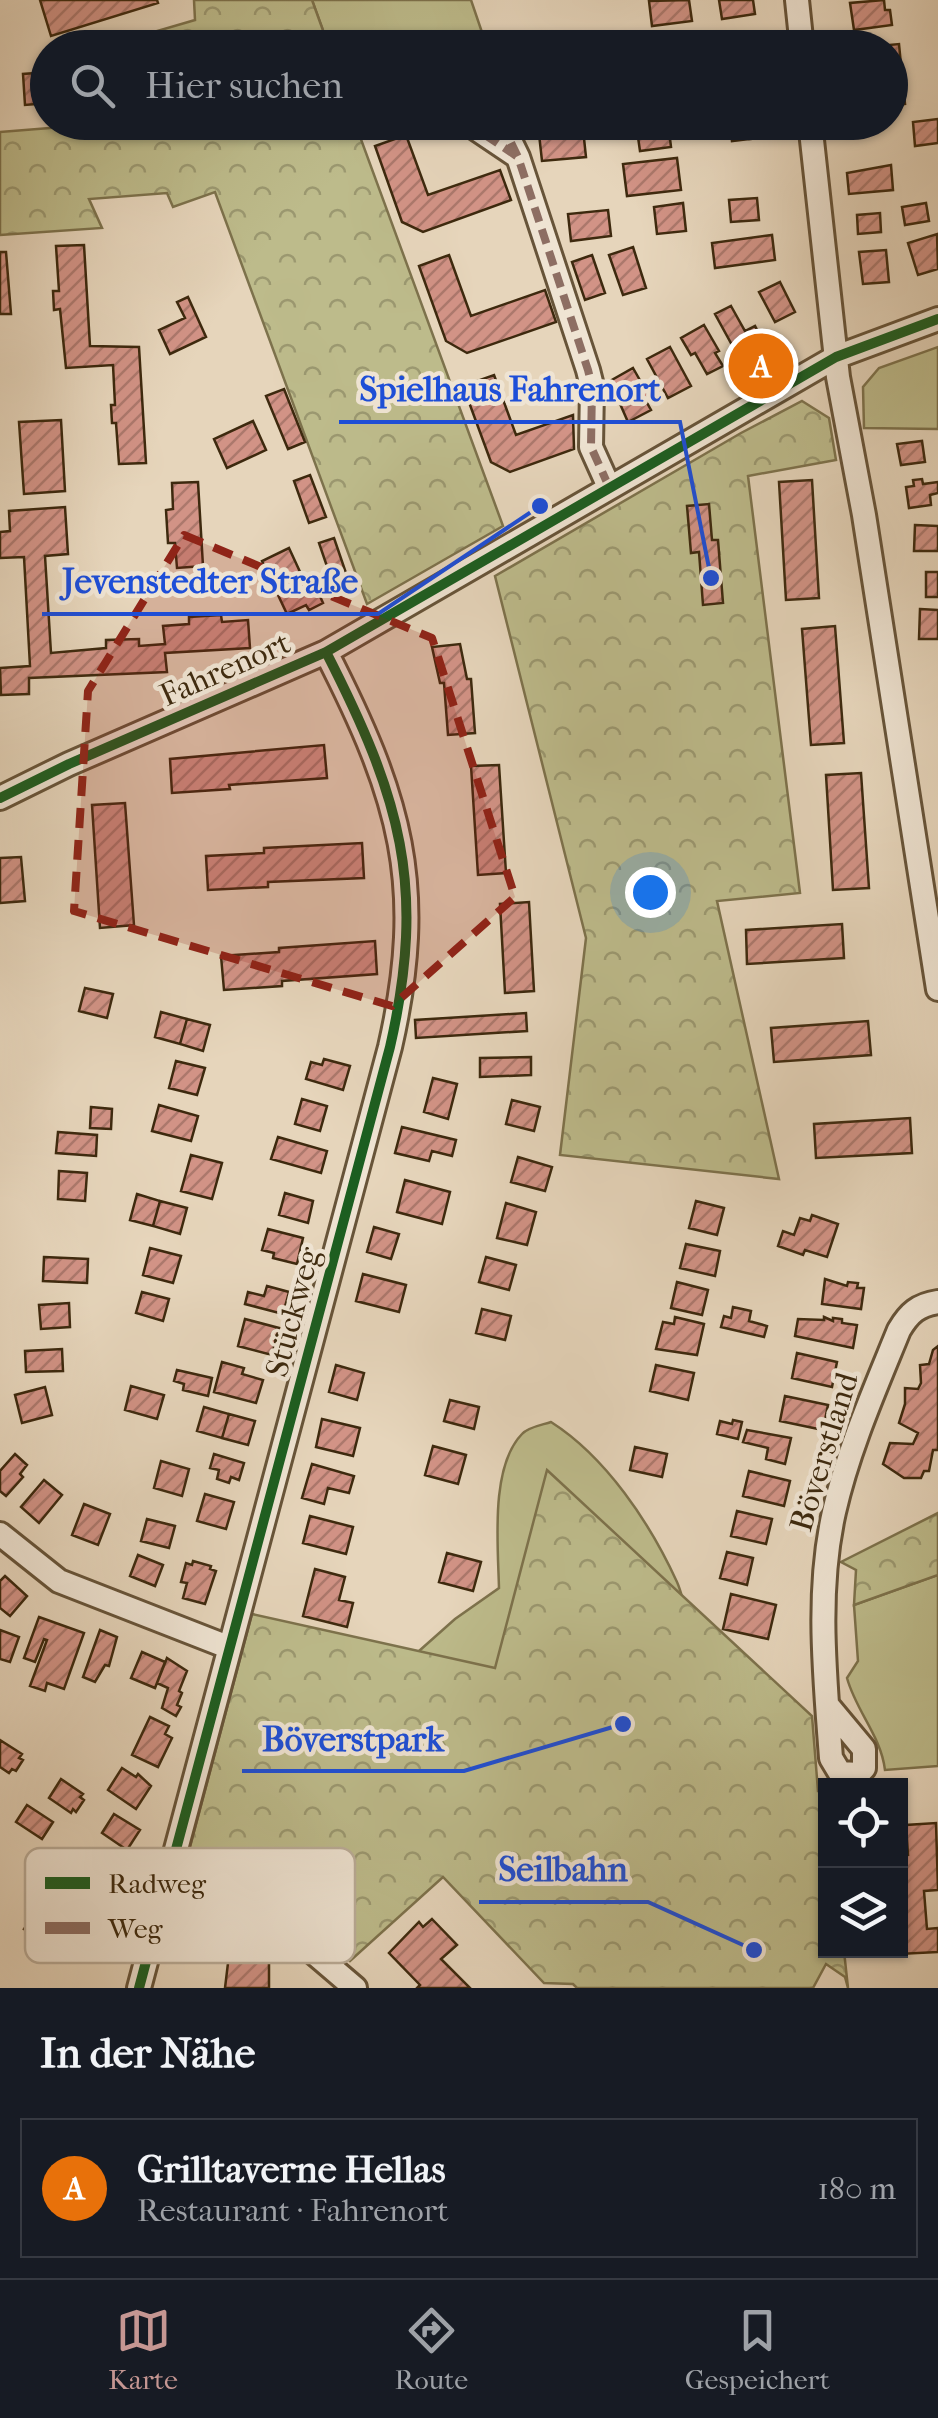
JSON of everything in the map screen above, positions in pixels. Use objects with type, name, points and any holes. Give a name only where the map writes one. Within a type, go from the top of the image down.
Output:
[{"type":"street","points":[[796,0],[800,30]]},
{"type":"street","points":[[492,140],[518,158]]},
{"type":"street","points":[[510,140],[588,370],[592,386],[591,446],[609,487]]},
{"type":"street","points":[[812,140],[836,357],[938,989]]},
{"type":"street","name":"Fahrenort","points":[[0,798],[326,652],[836,357],[938,318]]},
{"type":"street","name":"Stückweg","points":[[176,1848],[390,1047],[406,964],[408,892],[398,827],[384,776],[326,652]]},
{"type":"street","name":"Böverstland","points":[[829,1707],[824,1592],[840,1488],[898,1330],[913,1310],[938,1302]]},
{"type":"street","points":[[0,1534],[60,1581],[228,1647]]},
{"type":"street","name":"Stückweg","points":[[139,1988],[146,1963]]},
{"type":"street","points":[[326,1963],[355,1988]]},
{"type":"highlighted area","points":[[184,535],[432,638],[515,897],[392,1006],[74,911],[88,691]]},
{"type":"green space","points":[[194,0],[312,0],[323,30],[160,30],[195,20]]},
{"type":"green space","points":[[312,0],[471,0],[481,30],[323,30]]},
{"type":"green space","points":[[30,130],[30,140],[361,140],[503,526],[367,604],[215,192],[173,207],[167,193],[89,199],[102,228],[0,235],[0,132]]},
{"type":"green space","points":[[938,347],[938,429],[864,428],[863,387],[879,368]]},
{"type":"green space","points":[[802,401],[829,418],[836,460],[748,476],[800,893],[717,901],[779,1179],[560,1155],[586,938],[495,576]]},
{"type":"green space","points":[[551,1422],[590,1453],[640,1515],[677,1582],[691,1636],[536,1627],[484,1694],[410,1659],[455,1619],[499,1588],[498,1507],[505,1466],[522,1434]]},
{"type":"green space","points":[[547,1470],[812,1716],[818,1791],[818,1958],[845,1958],[848,1988],[845,1977],[826,1964],[813,1988],[577,1988],[573,1984],[544,1983],[443,1877],[355,1956],[355,1848],[190,1848],[252,1614],[495,1668]]},
{"type":"green space","points":[[938,1513],[938,1575],[854,1605],[856,1570],[841,1562]]},
{"type":"green space","points":[[938,1575],[938,1766],[885,1770],[879,1746],[847,1678],[858,1661],[854,1605]]},
{"type":"building","points":[[40,0],[158,3],[70,30],[49,30]]},
{"type":"building","points":[[689,0],[692,21],[652,26],[649,1]]},
{"type":"building","points":[[719,0],[753,0],[755,14],[722,19]]},
{"type":"building","points":[[884,0],[892,25],[854,30],[850,3]]},
{"type":"building","points":[[30,73],[30,105],[25,105],[23,74]]},
{"type":"building","points":[[938,119],[938,143],[915,146],[913,122]]},
{"type":"building","points":[[408,140],[428,195],[500,170],[511,200],[423,232],[402,222],[375,146]]},
{"type":"building","points":[[540,140],[584,140],[586,157],[542,161]]},
{"type":"building","points":[[638,140],[670,140],[671,147],[640,151]]},
{"type":"building","points":[[677,158],[681,190],[627,196],[623,164]]},
{"type":"building","points":[[891,165],[893,190],[849,194],[847,173]]},
{"type":"building","points":[[757,198],[759,220],[731,222],[729,200]]},
{"type":"building","points":[[683,203],[686,231],[657,234],[654,207]]},
{"type":"building","points":[[926,203],[929,221],[905,225],[902,207]]},
{"type":"building","points":[[608,210],[611,236],[571,241],[568,214]]},
{"type":"building","points":[[880,213],[881,232],[858,234],[857,215]]},
{"type":"building","points":[[937,234],[938,269],[918,275],[908,243]]},
{"type":"building","points":[[772,235],[775,260],[715,268],[712,243]]},
{"type":"building","points":[[84,245],[90,346],[139,347],[146,463],[119,464],[116,423],[112,423],[113,365],[66,368],[60,309],[54,310],[53,291],[59,291],[56,246]]},
{"type":"building","points":[[633,247],[646,288],[623,295],[609,255]]},
{"type":"building","points":[[886,250],[889,282],[863,284],[859,252]]},
{"type":"building","points":[[0,252],[6,252],[11,314],[0,314]]},
{"type":"building","points":[[449,255],[471,316],[545,290],[556,322],[467,353],[446,341],[419,266]]},
{"type":"building","points":[[592,255],[605,293],[585,300],[572,262]]},
{"type":"building","points":[[780,282],[795,312],[775,322],[759,292]]},
{"type":"building","points":[[188,297],[206,337],[170,354],[159,330],[185,318],[177,302]]},
{"type":"building","points":[[731,306],[745,331],[755,326],[768,351],[743,365],[715,314]]},
{"type":"building","points":[[704,325],[723,366],[707,374],[681,338]]},
{"type":"building","points":[[670,347],[691,386],[668,398],[647,359]]},
{"type":"building","points":[[633,368],[650,398],[646,401],[651,410],[628,422],[610,381]]},
{"type":"building","points":[[494,375],[516,435],[573,415],[574,449],[510,472],[491,462],[463,386]]},
{"type":"building","points":[[284,389],[305,442],[288,449],[266,396]]},
{"type":"building","points":[[61,420],[65,491],[24,494],[19,422]]},
{"type":"building","points":[[253,421],[266,450],[227,468],[214,439]]},
{"type":"building","points":[[922,441],[925,462],[901,465],[897,444]]},
{"type":"building","points":[[310,475],[326,517],[309,523],[294,481]]},
{"type":"building","points":[[922,479],[923,484],[938,482],[938,493],[930,495],[931,505],[909,508],[906,487],[914,486],[913,480]]},
{"type":"building","points":[[812,480],[819,598],[786,600],[779,482]]},
{"type":"building","points":[[198,482],[203,566],[177,568],[175,543],[168,543],[166,510],[173,509],[172,483]]},
{"type":"building","points":[[709,504],[712,540],[718,540],[723,603],[703,605],[699,552],[691,553],[687,506]]},
{"type":"building","points":[[65,507],[68,554],[45,556],[51,653],[106,648],[106,640],[139,639],[139,646],[165,644],[163,626],[189,624],[189,617],[221,615],[222,622],[248,620],[250,648],[165,653],[167,672],[29,678],[29,694],[1,695],[0,668],[30,666],[24,557],[0,558],[0,532],[10,531],[9,511]]},
{"type":"building","points":[[915,525],[938,526],[938,551],[914,551]]},
{"type":"building","points":[[334,538],[348,579],[333,584],[319,543]]},
{"type":"building","points":[[289,548],[307,587],[314,583],[323,603],[309,610],[306,605],[287,614],[262,561]]},
{"type":"building","points":[[926,572],[938,572],[938,597],[926,597]]},
{"type":"building","points":[[920,609],[938,610],[938,639],[919,639]]},
{"type":"building","points":[[835,626],[844,743],[811,745],[802,629]]},
{"type":"building","points":[[460,644],[467,679],[471,679],[475,733],[448,735],[444,683],[440,683],[432,647]]},
{"type":"building","points":[[324,745],[327,778],[172,793],[170,759]]},
{"type":"building","points":[[499,765],[506,873],[478,875],[471,766]]},
{"type":"building","points":[[861,773],[869,888],[833,890],[826,775]]},
{"type":"building","points":[[125,803],[134,925],[100,928],[92,805]]},
{"type":"building","points":[[362,843],[364,878],[268,882],[268,887],[208,890],[206,856],[264,853],[264,848]]},
{"type":"building","points":[[21,857],[25,901],[0,903],[0,858]]},
{"type":"building","points":[[529,902],[534,991],[505,993],[500,904]]},
{"type":"building","points":[[842,924],[844,958],[747,964],[746,930]]},
{"type":"building","points":[[375,941],[377,974],[224,990],[221,956]]},
{"type":"building","points":[[85,988],[113,994],[107,1018],[79,1011]]},
{"type":"building","points":[[161,1012],[187,1019],[180,1044],[155,1037]]},
{"type":"building","points":[[526,1013],[527,1031],[416,1038],[415,1020]]},
{"type":"building","points":[[187,1019],[210,1025],[203,1051],[180,1044]]},
{"type":"building","points":[[868,1021],[871,1055],[774,1062],[771,1028]]},
{"type":"building","points":[[531,1057],[531,1075],[480,1077],[480,1058]]},
{"type":"building","points":[[324,1059],[350,1066],[343,1090],[306,1079],[311,1062],[322,1065]]},
{"type":"building","points":[[176,1061],[205,1068],[197,1095],[169,1088]]},
{"type":"building","points":[[433,1078],[457,1084],[448,1119],[424,1112]]},
{"type":"building","points":[[302,1099],[327,1106],[320,1131],[295,1124]]},
{"type":"building","points":[[512,1100],[540,1107],[534,1131],[506,1124]]},
{"type":"building","points":[[159,1105],[198,1116],[191,1141],[152,1131]]},
{"type":"building","points":[[91,1107],[112,1109],[111,1129],[90,1128]]},
{"type":"building","points":[[910,1118],[912,1153],[816,1158],[814,1124]]},
{"type":"building","points":[[402,1127],[456,1140],[452,1156],[432,1151],[429,1161],[395,1153]]},
{"type":"building","points":[[58,1132],[97,1135],[96,1156],[56,1153]]},
{"type":"building","points":[[278,1137],[327,1151],[321,1173],[271,1159]]},
{"type":"building","points":[[191,1155],[222,1163],[212,1199],[181,1191]]},
{"type":"building","points":[[518,1157],[552,1167],[545,1191],[511,1182]]},
{"type":"building","points":[[59,1171],[87,1173],[85,1201],[58,1199]]},
{"type":"building","points":[[405,1180],[450,1192],[442,1224],[397,1212]]},
{"type":"building","points":[[285,1193],[313,1201],[308,1223],[279,1215]]},
{"type":"building","points":[[137,1194],[160,1201],[153,1226],[130,1220]]},
{"type":"building","points":[[160,1201],[187,1208],[180,1234],[153,1226]]},
{"type":"building","points":[[696,1201],[724,1208],[717,1235],[689,1228]]},
{"type":"building","points":[[506,1203],[536,1212],[527,1245],[497,1238]]},
{"type":"building","points":[[812,1215],[838,1224],[827,1257],[805,1250],[803,1255],[778,1246],[783,1231],[794,1235],[800,1218],[810,1221]]},
{"type":"building","points":[[374,1227],[399,1234],[391,1259],[367,1252]]},
{"type":"building","points":[[268,1229],[303,1238],[297,1264],[273,1258],[274,1253],[262,1250]]},
{"type":"building","points":[[686,1244],[720,1251],[715,1276],[680,1268]]},
{"type":"building","points":[[150,1248],[181,1256],[173,1283],[143,1275]]},
{"type":"building","points":[[44,1257],[88,1259],[87,1283],[43,1281]]},
{"type":"building","points":[[486,1257],[516,1265],[509,1290],[479,1282]]},
{"type":"building","points":[[363,1274],[406,1285],[399,1312],[356,1301]]},
{"type":"building","points":[[825,1279],[847,1286],[848,1282],[858,1283],[857,1288],[864,1288],[861,1309],[822,1304]]},
{"type":"building","points":[[677,1282],[708,1290],[702,1315],[671,1308]]},
{"type":"building","points":[[267,1286],[289,1292],[283,1314],[245,1304],[248,1292],[264,1296]]},
{"type":"building","points":[[142,1292],[169,1299],[163,1321],[136,1313]]},
{"type":"building","points":[[69,1303],[70,1327],[41,1329],[39,1305]]},
{"type":"building","points":[[733,1307],[751,1311],[749,1321],[767,1326],[764,1337],[721,1327],[724,1316],[731,1318]]},
{"type":"building","points":[[482,1309],[511,1316],[505,1340],[476,1333]]},
{"type":"building","points":[[675,1317],[704,1324],[697,1355],[656,1349],[663,1322],[674,1324]]},
{"type":"building","points":[[824,1317],[857,1325],[853,1348],[795,1336],[798,1319]]},
{"type":"building","points":[[245,1319],[279,1328],[272,1355],[238,1346]]},
{"type":"building","points":[[938,1346],[938,1450],[933,1450],[929,1471],[924,1471],[921,1478],[904,1478],[883,1464],[890,1443],[913,1444],[918,1433],[899,1423],[905,1388],[918,1389],[920,1365],[929,1364]]},
{"type":"building","points":[[62,1349],[63,1371],[26,1372],[25,1351]]},
{"type":"building","points":[[797,1353],[837,1362],[832,1387],[792,1378]]},
{"type":"building","points":[[222,1362],[244,1368],[242,1374],[263,1380],[256,1403],[214,1392]]},
{"type":"building","points":[[336,1365],[364,1373],[357,1400],[329,1392]]},
{"type":"building","points":[[656,1365],[694,1373],[688,1400],[650,1391]]},
{"type":"building","points":[[177,1370],[212,1378],[208,1396],[183,1390],[184,1384],[174,1381]]},
{"type":"building","points":[[131,1386],[164,1395],[157,1419],[125,1410]]},
{"type":"building","points":[[45,1387],[52,1415],[22,1423],[15,1395]]},
{"type":"building","points":[[785,1396],[828,1405],[823,1430],[780,1421]]},
{"type":"building","points":[[450,1400],[479,1407],[474,1429],[444,1421]]},
{"type":"building","points":[[204,1407],[229,1414],[222,1438],[197,1431]]},
{"type":"building","points":[[229,1414],[255,1421],[248,1445],[222,1438]]},
{"type":"building","points":[[322,1419],[360,1428],[353,1456],[316,1447]]},
{"type":"building","points":[[733,1420],[742,1422],[738,1439],[717,1434],[720,1421],[732,1424]]},
{"type":"building","points":[[747,1430],[791,1438],[785,1464],[766,1459],[768,1448],[743,1442]]},
{"type":"building","points":[[433,1446],[466,1455],[458,1484],[425,1475]]},
{"type":"building","points":[[635,1447],[667,1454],[662,1477],[630,1470]]},
{"type":"building","points":[[15,1454],[27,1465],[20,1474],[23,1477],[6,1496],[0,1491],[0,1471]]},
{"type":"building","points":[[214,1454],[244,1463],[239,1480],[231,1477],[229,1483],[217,1479],[219,1470],[210,1468]]},
{"type":"building","points":[[161,1461],[189,1469],[182,1496],[154,1488]]},
{"type":"building","points":[[312,1464],[354,1476],[349,1493],[328,1488],[324,1504],[302,1498]]},
{"type":"building","points":[[749,1471],[790,1481],[784,1506],[743,1496]]},
{"type":"building","points":[[44,1480],[62,1495],[39,1523],[21,1507]]},
{"type":"building","points":[[205,1494],[234,1502],[226,1529],[197,1521]]},
{"type":"building","points":[[84,1504],[110,1514],[98,1545],[72,1535]]},
{"type":"building","points":[[737,1511],[772,1519],[766,1544],[731,1536]]},
{"type":"building","points":[[310,1516],[353,1527],[346,1554],[303,1543]]},
{"type":"building","points":[[147,1519],[175,1526],[169,1548],[141,1541]]},
{"type":"building","points":[[727,1552],[753,1558],[747,1585],[720,1578]]},
{"type":"building","points":[[447,1553],[481,1562],[473,1591],[439,1582]]},
{"type":"building","points":[[138,1555],[163,1565],[155,1586],[130,1576]]},
{"type":"building","points":[[193,1561],[216,1571],[205,1604],[183,1598],[187,1583],[181,1582],[186,1563],[192,1565]]},
{"type":"building","points":[[315,1569],[345,1577],[339,1600],[353,1603],[347,1627],[303,1616]]},
{"type":"building","points":[[5,1576],[27,1596],[10,1616],[0,1608],[0,1581]]},
{"type":"building","points":[[731,1594],[776,1605],[768,1639],[723,1629]]},
{"type":"building","points":[[39,1617],[84,1633],[64,1689],[47,1683],[45,1691],[30,1686],[47,1640],[44,1639],[35,1662],[24,1658]]},
{"type":"building","points":[[0,1630],[19,1637],[10,1662],[0,1659]]},
{"type":"building","points":[[100,1630],[117,1637],[109,1666],[105,1665],[95,1682],[83,1677]]},
{"type":"building","points":[[142,1652],[165,1662],[155,1688],[131,1678]]},
{"type":"building","points":[[167,1658],[187,1671],[179,1691],[182,1693],[177,1705],[181,1707],[176,1716],[162,1708],[168,1688],[157,1683]]},
{"type":"building","points":[[150,1717],[169,1726],[165,1734],[172,1738],[158,1767],[132,1755]]},
{"type":"building","points":[[0,1740],[22,1754],[16,1771],[12,1769],[9,1773],[0,1767]]},
{"type":"building","points":[[122,1768],[136,1777],[138,1774],[151,1786],[136,1809],[108,1790]]},
{"type":"building","points":[[61,1779],[83,1794],[80,1797],[84,1800],[76,1812],[73,1809],[71,1813],[49,1798]]},
{"type":"building","points":[[27,1805],[53,1822],[42,1839],[16,1822]]},
{"type":"building","points":[[114,1814],[140,1830],[128,1848],[102,1833]]},
{"type":"building","points":[[936,1823],[938,1890],[924,1891],[927,1929],[938,1928],[938,1952],[908,1954],[908,1825]]},
{"type":"building","points":[[432,1919],[457,1945],[441,1959],[470,1988],[417,1988],[420,1985],[389,1953],[419,1922],[423,1927]]},
{"type":"building","points":[[228,1963],[269,1963],[269,1988],[225,1988]]},
{"type":"marked path","points":[[493,140],[518,157]]},
{"type":"marked path","points":[[510,140],[588,370],[592,386],[591,447],[609,487]]},
{"type":"cycle path","points":[[0,798],[326,652],[836,357],[938,319]]},
{"type":"cycle path","points":[[176,1848],[390,1047],[401,989],[406,889],[400,843],[372,752],[326,652]]},
{"type":"cycle path","points":[[139,1988],[146,1963]]},
{"type":"place","name":"Grilltaverne Hellas","points":[[761,366]]},
{"type":"place","name":"Jevenstedter Straße","points":[[540,506]]},
{"type":"place","name":"Spielhaus Fahrenort","points":[[711,578]]},
{"type":"place","name":"Böverstpark","points":[[623,1724]]},
{"type":"place","name":"Seilbahn","points":[[754,1950]]}]
